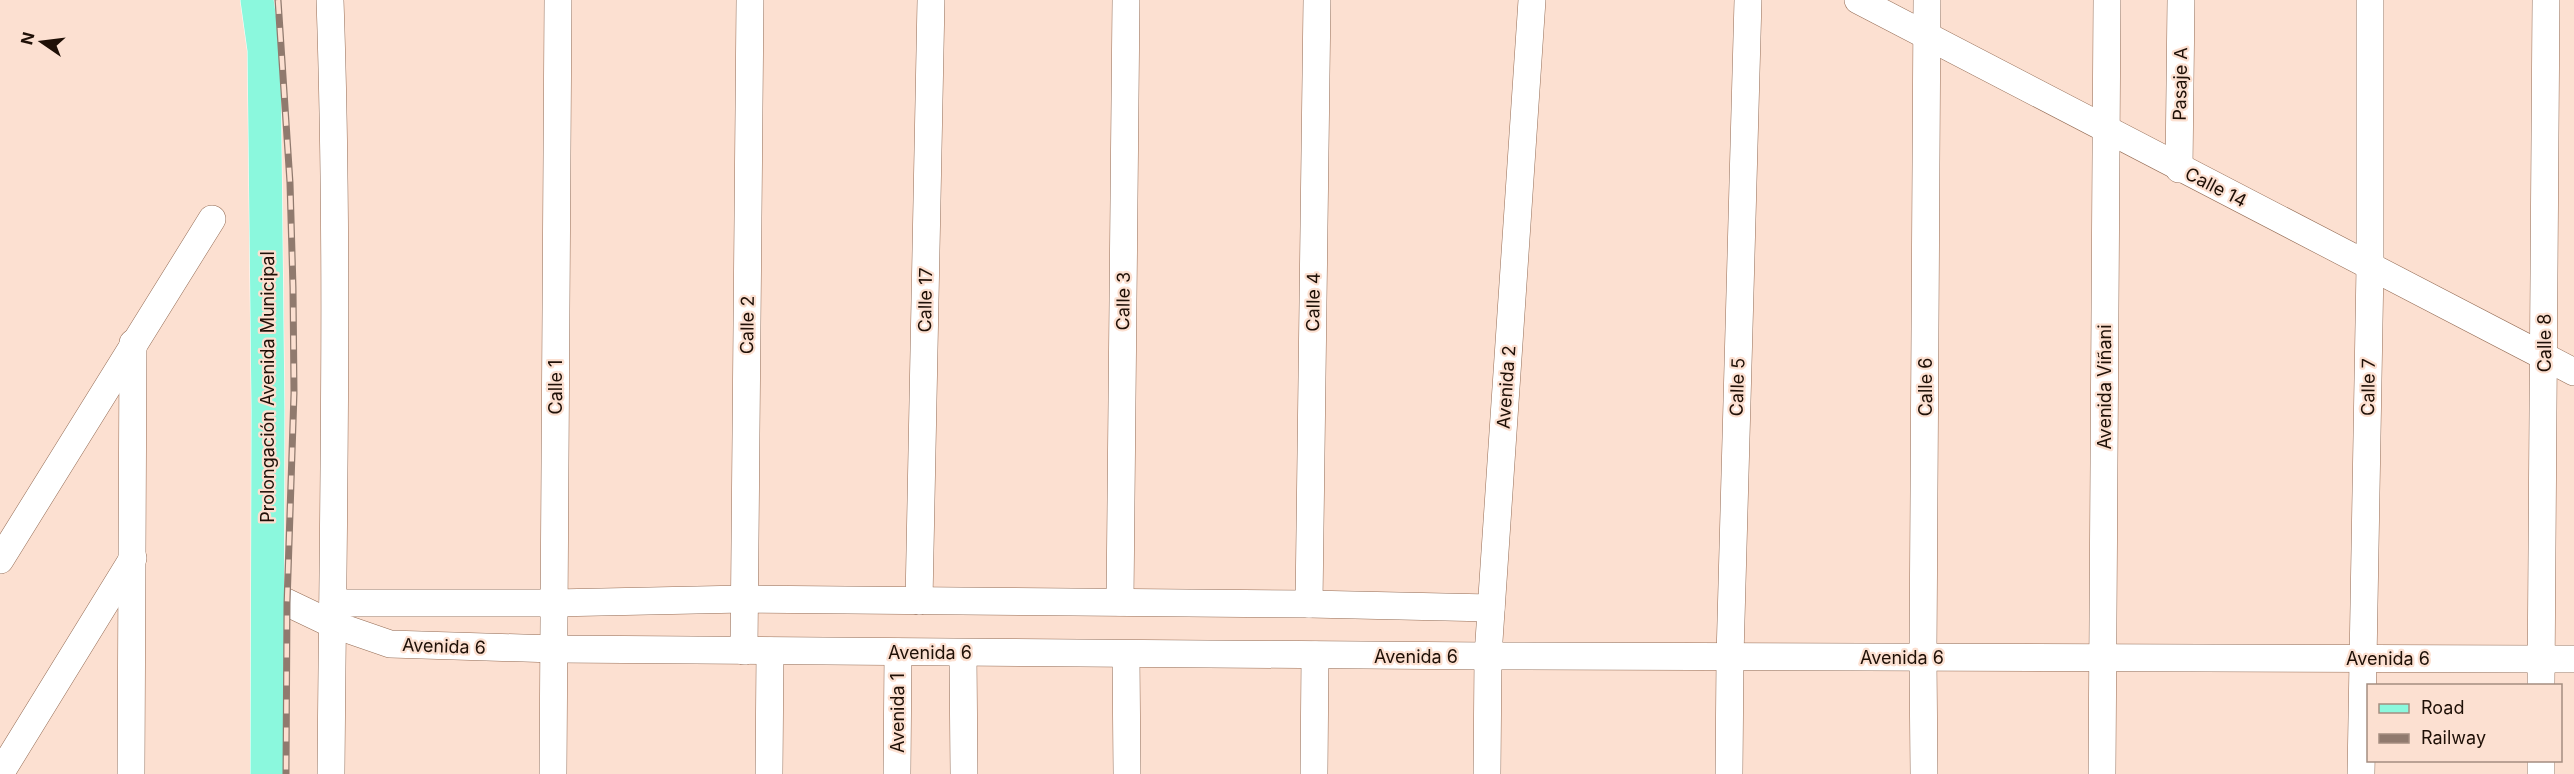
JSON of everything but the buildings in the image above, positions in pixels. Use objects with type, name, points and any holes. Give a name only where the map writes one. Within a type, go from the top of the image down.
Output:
[{"type":"main road","name":"Prolongación Avenida Municipal","points":[[257,0],[264,50],[268,409],[267,774]]},
{"type":"street","points":[[330,0],[334,137],[333,614],[330,774]]},
{"type":"street","name":"Calle 1","points":[[553,774],[558,0]]},
{"type":"street","name":"Calle 2","points":[[750,0],[744,599],[757,651],[769,774]]},
{"type":"street","name":"Calle 17","points":[[920,601],[931,0]]},
{"type":"street","name":"Calle 3","points":[[1120,602],[1126,0]]},
{"type":"street","name":"Calle 4","points":[[1310,604],[1317,0]]},
{"type":"street","name":"Avenida 2","points":[[1487,774],[1488,656],[1532,0]]},
{"type":"street","name":"Calle 5","points":[[1730,774],[1730,657],[1748,0]]},
{"type":"street","name":"Calle 14","points":[[1858,0],[2179,169],[2574,372]]},
{"type":"street","name":"Calle 6","points":[[1924,774],[1927,0]]},
{"type":"street","name":"Avenida Viñani","points":[[2102,774],[2105,130],[2108,0]]},
{"type":"street","name":"Pasaje A","points":[[2179,169],[2181,0]]},
{"type":"street","name":"Calle 7","points":[[2361,774],[2370,267],[2370,0]]},
{"type":"street","name":"Calle 8","points":[[2541,684],[2546,0]]},
{"type":"street","points":[[0,560],[212,219]]},
{"type":"street","points":[[130,774],[133,343]]},
{"type":"street","points":[[0,774],[133,558]]},
{"type":"street","name":"Avenida 6","points":[[267,593],[333,614],[390,644],[554,649],[1488,656],[2574,659]]},
{"type":"street","name":"Avenida 6","points":[[333,614],[554,603],[744,599],[1310,604],[1491,608]]},
{"type":"street","name":"Avenida 1","points":[[897,774],[898,652]]},
{"type":"street","points":[[963,653],[964,774]]},
{"type":"street","points":[[1126,654],[1127,774]]},
{"type":"street","points":[[1314,774],[1315,655]]},
{"type":"railway","points":[[278,0],[290,183],[293,288],[294,393],[287,603],[286,774]]}]
